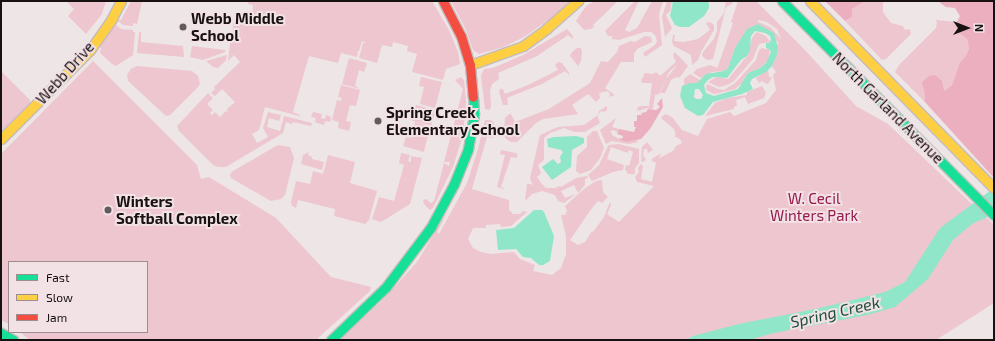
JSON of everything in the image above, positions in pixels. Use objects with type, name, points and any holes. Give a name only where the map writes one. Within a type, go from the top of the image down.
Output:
[{"type":"street","name":"Webb Drive","points":[[1,139],[90,50],[92,44],[112,18],[121,1]]},
{"type":"street","points":[[331,340],[371,302],[403,266],[431,227],[462,166],[472,132],[474,97],[470,65],[461,36],[443,1]]},
{"type":"street","points":[[470,65],[523,46],[546,29],[578,1]]},
{"type":"street","name":"North Garland Avenue","points":[[782,1],[994,215]]},
{"type":"street","name":"North Garland Avenue","points":[[810,1],[994,188]]},
{"type":"street","points":[[1,332],[13,340]]},
{"type":"green space","points":[[66,1],[106,1],[102,14],[86,34],[68,16],[74,9]]},
{"type":"green space","points":[[131,1],[142,1],[137,24],[133,23],[133,26],[123,25],[117,20],[121,20]]},
{"type":"green space","points":[[248,1],[432,1],[449,30],[458,52],[460,64],[446,69],[443,80],[412,72],[417,54],[407,51],[408,46],[393,42],[392,47],[382,45],[377,63],[359,58],[363,43],[366,43],[362,41],[359,51],[356,52],[358,53],[357,57],[341,53],[338,63],[309,56],[293,112],[300,115],[265,107],[259,130],[252,134],[257,143],[268,137],[263,128],[268,112],[281,115],[279,121],[269,118],[267,127],[280,131],[284,116],[312,123],[311,126],[286,122],[283,133],[226,167],[218,167],[213,165],[179,131],[177,126],[208,93],[213,98],[207,104],[213,110],[210,113],[212,115],[215,112],[220,117],[226,111],[228,112],[227,109],[235,102],[222,89],[215,96],[211,93],[215,89],[214,87],[240,62],[234,55],[228,61],[230,43],[232,43],[233,23],[247,25],[252,21],[253,5],[248,4]]},
{"type":"green space","points":[[451,1],[570,1],[554,16],[524,37],[504,47],[479,54],[473,50],[466,30]]},
{"type":"green space","points":[[595,1],[618,1],[593,25],[594,27],[584,30],[576,21],[586,6]]},
{"type":"green space","points":[[635,1],[639,1],[625,30],[629,32],[637,28],[652,1],[663,1],[659,14],[662,45],[645,57],[643,53],[655,45],[657,41],[655,35],[651,32],[644,32],[619,40],[612,39],[612,36],[608,36],[605,31]]},
{"type":"green space","points":[[667,1],[672,1],[670,11],[666,15],[672,28],[665,37],[662,17]]},
{"type":"green space","points":[[726,1],[733,1],[732,4],[726,7],[713,59],[707,60],[702,56],[703,52],[714,39],[717,31],[717,22],[724,13]]},
{"type":"green space","name":"W. Cecil Winters Park","points":[[738,1],[756,1],[804,49],[856,106],[888,124],[994,225],[994,303],[936,340],[340,340],[385,298],[417,262],[450,208],[437,232],[439,234],[467,183],[478,149],[485,120],[494,122],[494,135],[492,138],[487,137],[472,189],[509,200],[509,210],[513,214],[520,214],[523,211],[527,212],[511,226],[501,227],[500,224],[486,225],[486,228],[473,228],[468,239],[473,248],[481,252],[491,254],[514,252],[520,259],[535,265],[533,271],[552,275],[561,268],[566,254],[566,236],[561,215],[565,215],[567,211],[565,206],[584,189],[596,181],[602,180],[603,192],[608,197],[602,203],[598,201],[570,240],[578,245],[585,242],[592,231],[593,232],[604,217],[610,202],[611,205],[607,214],[619,222],[654,186],[637,182],[635,177],[639,172],[638,168],[641,164],[643,166],[641,179],[652,182],[656,163],[652,161],[652,159],[661,153],[659,158],[673,151],[676,146],[682,143],[680,139],[674,136],[676,135],[674,129],[661,118],[665,114],[672,117],[682,130],[698,136],[707,119],[730,112],[734,116],[766,103],[776,90],[773,75],[776,72],[772,66],[777,55],[778,42],[758,24],[735,48],[728,68],[724,71],[712,72],[701,78],[693,73],[697,69],[710,65],[717,68],[733,23],[731,22]],"holes":[[[758,20],[767,22],[777,29],[781,39],[770,27],[758,22]]]},
{"type":"green space","points":[[865,1],[883,1],[883,12],[891,23],[903,26],[905,30],[910,29],[911,34],[886,59],[882,60],[845,21],[852,17],[852,9]]},
{"type":"green space","points":[[935,20],[957,22],[955,25],[958,32],[967,39],[969,47],[966,56],[960,62],[952,85],[944,91],[923,89],[925,97],[924,101],[895,72],[899,65],[936,28],[937,22]]},
{"type":"green space","points":[[710,22],[714,25],[714,30],[698,60],[692,65],[691,55],[674,46],[672,42],[673,35],[675,35],[674,41],[684,42],[698,39],[710,30],[706,23]]},
{"type":"green space","points":[[114,23],[121,29],[133,30],[133,32],[135,32],[133,55],[116,66],[100,53],[101,48],[97,44]]},
{"type":"green space","points":[[567,29],[573,36],[573,39],[568,35],[537,56],[498,73],[499,79],[492,84],[490,91],[491,107],[489,110],[485,109],[481,76],[484,69],[493,68],[523,55]]},
{"type":"green space","points":[[139,32],[141,32],[141,42],[183,46],[184,57],[137,53]]},
{"type":"green space","points":[[757,32],[766,36],[770,42],[759,44],[753,59],[734,81],[719,87],[708,82],[717,77],[728,79],[748,55],[752,38]]},
{"type":"green space","points":[[645,36],[651,37],[652,42],[637,49],[634,54],[634,62],[621,62],[605,88],[615,95],[609,97],[610,94],[608,91],[599,93],[600,98],[596,102],[588,94],[572,105],[578,114],[543,119],[536,123],[517,142],[511,142],[505,138],[505,118],[508,115],[511,114],[515,122],[549,109],[590,83],[601,61],[608,62],[617,52],[619,46],[631,41],[635,42]]},
{"type":"green space","points":[[192,46],[225,50],[225,52],[203,60],[190,57]]},
{"type":"green space","points":[[577,48],[581,48],[582,52],[581,61],[578,66],[570,56]]},
{"type":"green space","points":[[762,48],[770,50],[768,60],[760,68],[748,73],[741,84],[735,89],[714,94],[706,89],[707,84],[724,90],[735,83],[756,60],[759,50]]},
{"type":"green space","points":[[675,52],[688,66],[680,77],[671,80],[665,93],[660,93],[666,79],[678,64],[669,72],[659,94],[655,95],[653,108],[651,110],[648,108],[637,111],[638,107],[649,106],[652,83],[642,83],[641,81],[645,73],[653,74],[656,72],[660,76],[676,62],[673,55]]},
{"type":"green space","points":[[227,55],[226,60],[218,68],[213,67],[206,61]]},
{"type":"green space","points":[[349,58],[367,63],[364,72],[359,70],[355,86],[360,89],[342,84]]},
{"type":"green space","name":"Winters Softball Complex","points":[[93,61],[197,165],[201,179],[209,177],[276,218],[331,277],[371,287],[370,291],[316,340],[30,340],[21,333],[148,333],[148,261],[8,261],[8,324],[1,320],[1,154]]},
{"type":"green space","points":[[558,62],[562,63],[569,75],[565,71],[542,84],[507,98],[508,105],[503,105],[499,92],[500,89],[503,89],[505,94],[528,85],[558,70],[555,65]]},
{"type":"green space","points":[[137,66],[192,71],[198,76],[200,84],[170,115],[166,116],[128,81],[127,75],[131,69]]},
{"type":"green space","points":[[768,70],[769,77],[772,77],[769,83],[767,84],[762,81],[759,83],[756,78]]},
{"type":"green space","points":[[1,71],[30,100],[30,103],[1,132]]},
{"type":"green space","points":[[690,74],[700,80],[697,83],[684,85],[684,79]]},
{"type":"green space","points":[[421,77],[442,82],[435,108],[420,104],[424,87],[419,86]]},
{"type":"green space","points":[[461,77],[464,80],[466,101],[463,135],[453,167],[433,208],[430,210],[424,204],[423,200],[426,199],[431,203],[434,201],[444,163],[449,166],[450,162],[444,162],[463,89],[455,80]]},
{"type":"green space","points":[[341,85],[360,90],[356,106],[350,105],[346,121],[351,122],[349,131],[338,128],[339,122],[332,120],[337,100],[341,101],[342,98],[338,97]]},
{"type":"green space","points":[[762,86],[766,93],[764,98],[748,104],[745,97],[736,100],[737,105],[734,109],[705,116],[715,103],[728,98],[747,95],[747,92]]},
{"type":"green space","points":[[416,105],[435,110],[431,126],[412,120]]},
{"type":"green space","points":[[607,106],[607,110],[598,114],[599,111]]},
{"type":"green space","points":[[313,112],[322,114],[321,118],[325,119],[326,115],[331,117],[330,122],[325,121],[324,125],[315,122],[316,118],[311,117]]},
{"type":"green space","points":[[597,116],[600,123],[585,132],[575,132],[564,128],[550,133],[544,138],[544,160],[538,165],[541,173],[537,177],[546,188],[561,187],[576,178],[587,176],[588,178],[585,179],[585,185],[578,193],[574,185],[561,191],[565,198],[576,194],[564,203],[558,201],[555,195],[542,191],[532,194],[525,201],[527,184],[531,184],[533,186],[530,178],[540,135],[558,127],[584,125]]},
{"type":"green space","points":[[616,118],[612,127],[619,129],[618,132],[612,130],[612,135],[627,142],[637,140],[638,142],[629,144],[612,141],[606,144],[600,130]]},
{"type":"green space","points":[[415,122],[430,126],[424,152],[403,146],[406,137],[411,138]]},
{"type":"green space","points":[[593,131],[597,131],[604,148],[600,158],[591,170],[580,174],[576,171],[577,156],[587,147],[587,137]]},
{"type":"green space","points":[[647,142],[653,150],[648,153],[647,149],[644,149],[643,155],[646,160],[643,162],[641,161],[642,147]]},
{"type":"green space","points":[[618,144],[639,149],[639,163],[635,168],[635,174],[628,174],[625,169],[626,165],[629,166],[633,152],[629,150],[628,153],[611,147],[607,159],[624,165],[623,170],[613,172],[592,181],[588,175],[599,165],[609,145]]},
{"type":"green space","points":[[278,145],[290,147],[294,158],[285,195],[281,199],[271,201],[231,178],[230,174],[233,171]]},
{"type":"green space","points":[[501,150],[516,153],[518,156],[516,158],[511,157],[501,187],[506,190],[497,187],[505,155],[500,154]]},
{"type":"green space","points":[[309,152],[308,155],[312,157],[312,159],[324,162],[322,170],[301,164],[303,155]]},
{"type":"green space","points":[[401,153],[410,155],[408,161],[411,162],[411,156],[422,158],[410,204],[381,222],[372,219],[379,197],[394,201],[404,165],[399,163]]},
{"type":"green space","points":[[328,155],[355,162],[350,183],[377,191],[369,220],[365,224],[334,216],[335,209],[298,200],[296,208],[292,206],[291,202],[296,181],[310,184],[313,171],[323,174]]},
{"type":"shaded area","points":[[825,1],[865,1],[852,9],[852,17],[845,21]]},
{"type":"shaded area","points":[[940,1],[994,1],[994,178],[924,101],[925,97],[922,82],[929,76],[935,75],[942,81],[944,91],[952,85],[960,62],[966,56],[969,48],[967,39],[958,32],[955,25],[960,16],[955,8],[946,7],[940,3]]},
{"type":"shaded area","points":[[662,98],[663,107],[650,129],[641,139],[627,142],[620,140],[619,138],[622,139],[623,136],[617,134],[619,129],[634,132],[636,127],[634,127],[634,121],[637,121],[637,115],[642,115],[641,113],[646,112],[648,109],[656,110],[660,107],[657,104]]},
{"type":"water","points":[[673,1],[706,1],[709,3],[709,8],[704,16],[689,27],[680,27],[675,25],[670,16]]},
{"type":"water","points":[[758,24],[774,33],[778,47],[777,55],[772,66],[766,72],[752,79],[750,83],[753,89],[742,94],[713,102],[703,115],[698,116],[685,108],[680,96],[682,86],[690,83],[697,83],[706,74],[724,71],[728,68],[735,48],[747,29]],"holes":[[[755,31],[765,33],[770,36],[771,40],[769,43],[766,43],[766,48],[771,52],[766,63],[760,68],[748,73],[738,89],[714,96],[706,93],[704,85],[708,80],[713,77],[727,78],[741,60],[747,56],[750,50],[751,36]],[[695,89],[699,89],[703,95],[701,99],[696,99],[694,97]]]},
{"type":"water","points":[[576,136],[584,138],[584,143],[572,150],[571,167],[552,180],[542,167],[553,159],[558,164],[561,162],[560,157],[563,152],[561,150],[548,147],[547,139],[554,137]]},
{"type":"water","name":"Spring Creek","points":[[994,188],[994,214],[972,224],[953,240],[928,279],[895,307],[867,315],[774,333],[749,340],[685,340],[693,336],[739,324],[820,308],[885,292],[905,282],[940,228]]},
{"type":"water","points":[[534,210],[542,210],[544,212],[554,236],[550,261],[543,265],[539,265],[531,258],[523,257],[516,249],[498,250],[496,230],[514,228]]},
{"type":"traffic: fast","points":[[782,1],[994,215]]},
{"type":"traffic: fast","points":[[331,340],[386,287],[431,227],[454,184],[468,149],[474,114],[473,97]]},
{"type":"traffic: fast","points":[[1,333],[13,340]]},
{"type":"traffic: slow","points":[[1,139],[90,50],[112,18],[121,1]]},
{"type":"traffic: slow","points":[[470,65],[523,46],[546,29],[578,1]]},
{"type":"traffic: slow","points":[[810,1],[994,188]]},
{"type":"traffic: jam","points":[[443,1],[461,36],[470,65],[473,97]]},
{"type":"place","name":"Webb Middle School","points":[[183,27]]},
{"type":"place","name":"Spring Creek Elementary School","points":[[378,121]]},
{"type":"place","name":"Winters Softball Complex","points":[[108,210]]}]
